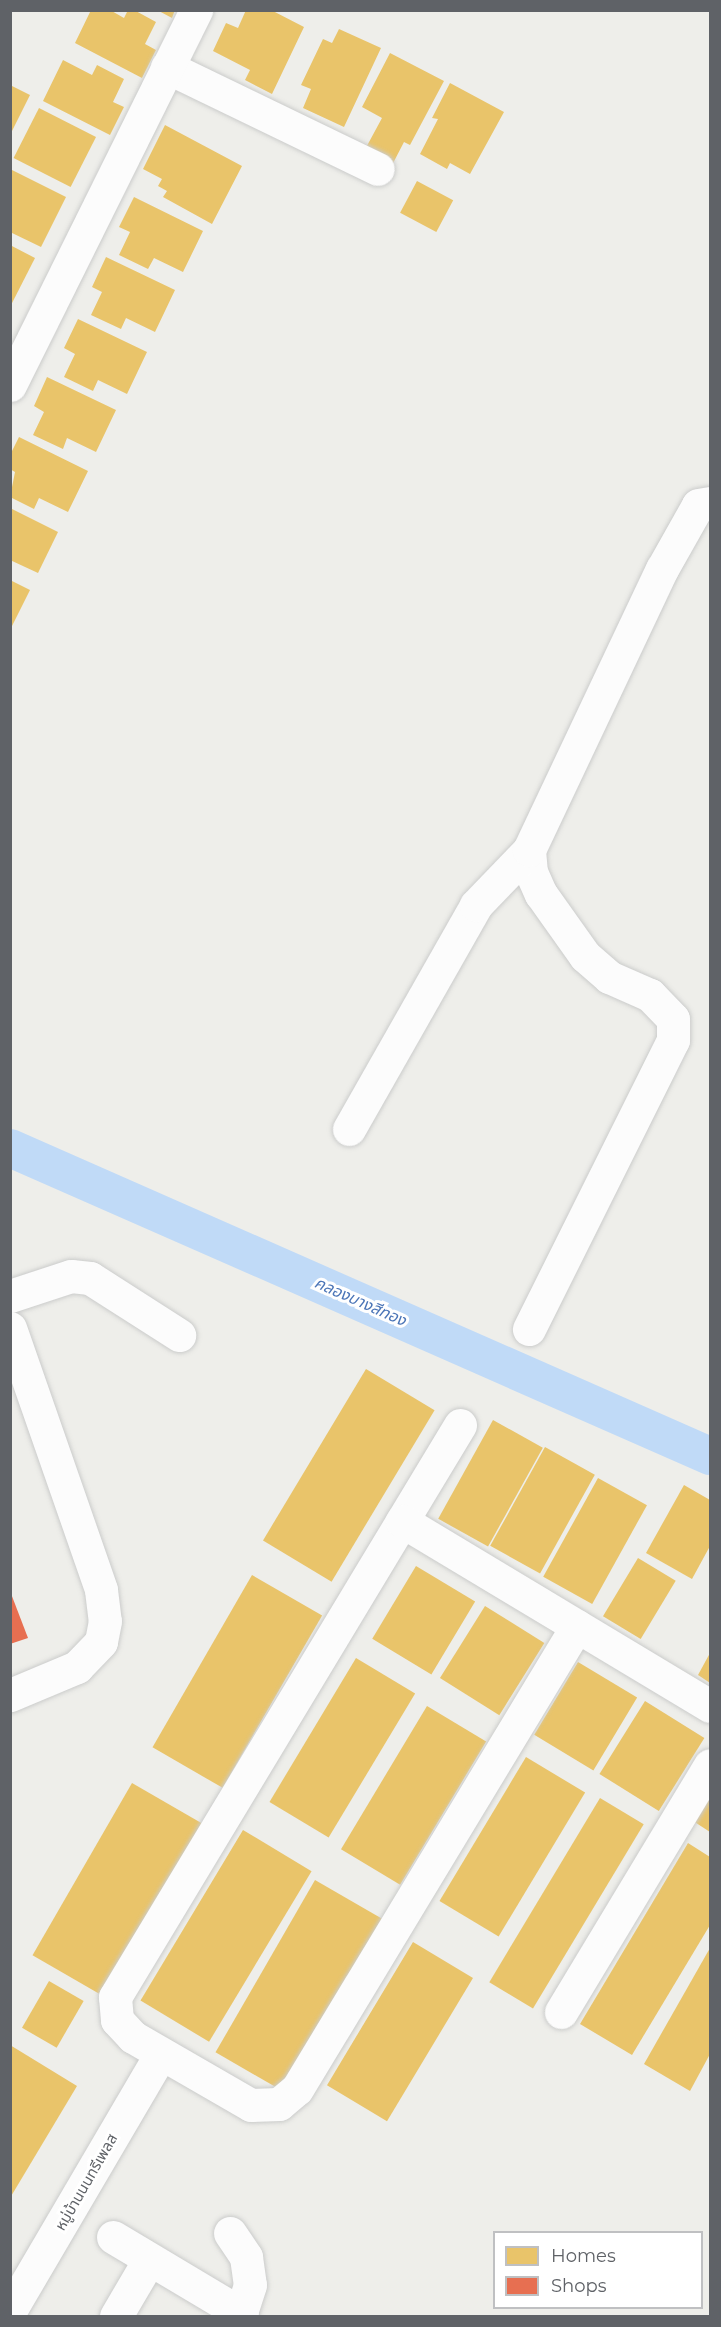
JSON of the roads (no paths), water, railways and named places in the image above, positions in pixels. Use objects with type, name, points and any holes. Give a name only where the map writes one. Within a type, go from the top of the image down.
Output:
[{"type":"street","points":[[10,385],[196,10]]},
{"type":"street","points":[[167,67],[378,170]]},
{"type":"street","points":[[349,1129],[476,905],[529,850],[662,569],[698,505],[711,502]]},
{"type":"street","points":[[529,850],[531,872],[541,894],[585,956],[609,977],[650,995],[673,1019],[673,1040],[529,1329]]},
{"type":"street","points":[[10,1296],[71,1276],[90,1278],[178,1335]]},
{"type":"street","points":[[10,1328],[101,1590],[105,1621],[101,1642],[77,1667],[10,1695]]},
{"type":"street","points":[[460,1425],[115,1997],[117,2020],[133,2037],[251,2105],[279,2104],[297,2089],[577,1626]]},
{"type":"street","points":[[402,1521],[711,1706]]},
{"type":"street","points":[[561,2012],[711,1765]]},
{"type":"street","name":"หมู่บ้านนนทรีเพลส","points":[[10,2311],[161,2054]]},
{"type":"street","points":[[113,2237],[241,2315],[249,2276],[246,2257],[230,2233]]},
{"type":"street","points":[[116,2316],[149,2260]]},
{"type":"waterway","name":"คลองบางสีทอง","points":[[10,1148],[710,1456]]}]
